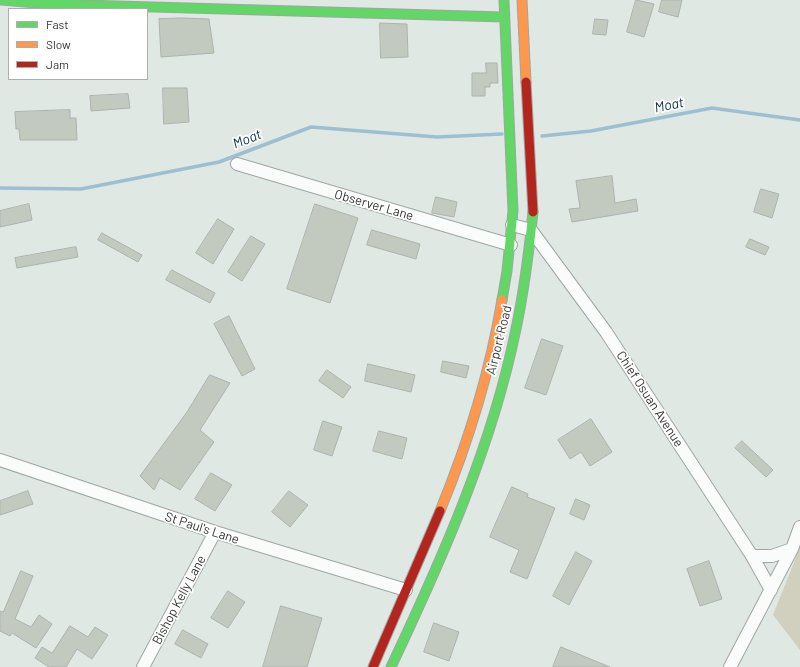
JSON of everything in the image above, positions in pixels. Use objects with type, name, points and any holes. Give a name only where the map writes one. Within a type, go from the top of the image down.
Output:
[{"type":"main road","points":[[1,0],[328,6],[504,17]]},
{"type":"main road","name":"Airport Road","points":[[373,667],[456,470],[476,414],[493,350],[511,245],[512,225],[504,0]]},
{"type":"main road","name":"Airport Road","points":[[392,667],[421,604],[476,469],[512,346],[521,306],[533,210],[522,0]]},
{"type":"street","name":"Observer Lane","points":[[237,164],[511,245]]},
{"type":"street","points":[[512,225],[531,230]]},
{"type":"street","name":"Chief Osuan Avenue","points":[[531,230],[606,332],[752,556],[771,590]]},
{"type":"street","name":"St Paul's Lane","points":[[0,460],[215,532],[406,590]]},
{"type":"street","points":[[730,667],[792,549],[800,527]]},
{"type":"street","name":"Bishop Kelly Lane","points":[[143,667],[215,532]]},
{"type":"street","points":[[752,556],[772,556],[792,549]]},
{"type":"green space","points":[[800,547],[800,650],[773,615]]},
{"type":"building","points":[[636,0],[654,4],[644,37],[627,32]]},
{"type":"building","points":[[662,0],[682,0],[678,17],[659,12]]},
{"type":"building","points":[[159,19],[209,19],[214,53],[161,57]]},
{"type":"building","points":[[595,19],[608,20],[606,35],[593,34]]},
{"type":"building","points":[[380,23],[407,24],[408,57],[381,58]]},
{"type":"building","points":[[486,63],[497,63],[498,83],[490,83],[490,87],[485,87],[485,96],[472,96],[472,73],[486,73]]},
{"type":"building","points":[[163,88],[187,88],[189,122],[164,124]]},
{"type":"building","points":[[128,94],[130,108],[91,111],[90,96]]},
{"type":"building","points":[[70,110],[70,118],[76,118],[77,140],[20,140],[19,129],[16,129],[15,112]]},
{"type":"building","points":[[612,176],[615,203],[636,199],[638,211],[572,222],[569,209],[580,208],[576,181]]},
{"type":"building","points":[[761,189],[779,194],[772,218],[754,212]]},
{"type":"building","points":[[436,197],[457,202],[454,217],[432,213]]},
{"type":"building","points":[[29,204],[32,220],[0,227],[0,211]]},
{"type":"building","points":[[315,204],[358,218],[330,303],[287,289]]},
{"type":"building","points":[[218,219],[234,229],[213,264],[196,253]]},
{"type":"building","points":[[372,230],[420,244],[416,259],[367,245]]},
{"type":"building","points":[[102,233],[142,255],[138,262],[98,240]]},
{"type":"building","points":[[251,236],[265,244],[242,281],[228,272]]},
{"type":"building","points":[[750,239],[769,247],[765,255],[746,247]]},
{"type":"building","points":[[76,247],[78,257],[17,268],[15,258]]},
{"type":"building","points":[[172,270],[215,293],[210,303],[166,280]]},
{"type":"building","points":[[229,316],[255,369],[242,376],[214,324]]},
{"type":"building","points":[[542,339],[563,346],[546,395],[525,388]]},
{"type":"building","points":[[443,361],[469,366],[466,378],[441,372]]},
{"type":"building","points":[[368,364],[415,375],[411,392],[365,381]]},
{"type":"building","points":[[327,370],[351,387],[343,398],[319,381]]},
{"type":"building","points":[[210,375],[230,383],[200,430],[214,442],[180,490],[160,478],[154,490],[140,476],[187,412]]},
{"type":"building","points":[[591,419],[612,452],[590,466],[581,452],[570,459],[558,440]]},
{"type":"building","points":[[323,421],[342,427],[332,456],[314,450]]},
{"type":"building","points":[[379,431],[407,438],[402,459],[373,451]]},
{"type":"building","points":[[742,441],[773,470],[766,477],[735,448]]},
{"type":"building","points":[[211,473],[232,485],[215,511],[195,499]]},
{"type":"building","points":[[512,487],[528,494],[527,497],[555,508],[527,579],[510,572],[519,550],[490,537]]},
{"type":"building","points":[[28,491],[33,504],[0,515],[0,501]]},
{"type":"building","points":[[289,491],[308,505],[290,527],[272,512]]},
{"type":"building","points":[[576,499],[590,505],[584,520],[570,514]]},
{"type":"building","points":[[576,552],[592,561],[569,605],[553,596]]},
{"type":"building","points":[[709,561],[722,599],[700,606],[687,569]]},
{"type":"building","points":[[21,571],[33,576],[15,619],[31,627],[39,615],[52,624],[36,648],[12,633],[10,636],[0,631],[0,611],[3,612]]},
{"type":"building","points":[[228,591],[245,602],[228,628],[211,618]]},
{"type":"building","points":[[281,606],[322,618],[307,667],[263,667]]},
{"type":"building","points":[[434,623],[459,632],[449,661],[424,652]]},
{"type":"building","points":[[70,626],[88,637],[95,627],[108,635],[92,659],[77,649],[66,667],[49,667],[35,658],[42,647],[52,653]]},
{"type":"building","points":[[183,630],[208,644],[201,658],[175,644]]},
{"type":"building","points":[[561,647],[610,667],[553,667]]},
{"type":"waterway","name":"Moat","points":[[542,136],[591,131],[712,108],[800,120]]},
{"type":"waterway","name":"Moat","points":[[0,188],[81,189],[219,162],[311,127],[437,137],[502,134]]},
{"type":"traffic: fast","points":[[1,0],[48,4],[504,17]]},
{"type":"traffic: fast","points":[[502,300],[507,271],[513,211],[504,0]]},
{"type":"traffic: fast","points":[[391,667],[447,544],[464,502],[494,416],[506,373],[519,315],[533,212]]},
{"type":"traffic: slow","points":[[522,0],[526,82]]},
{"type":"traffic: slow","points":[[440,511],[460,459],[477,407],[491,354],[502,300]]},
{"type":"traffic: jam","points":[[526,82],[533,212]]},
{"type":"traffic: jam","points":[[373,667],[440,511]]}]
